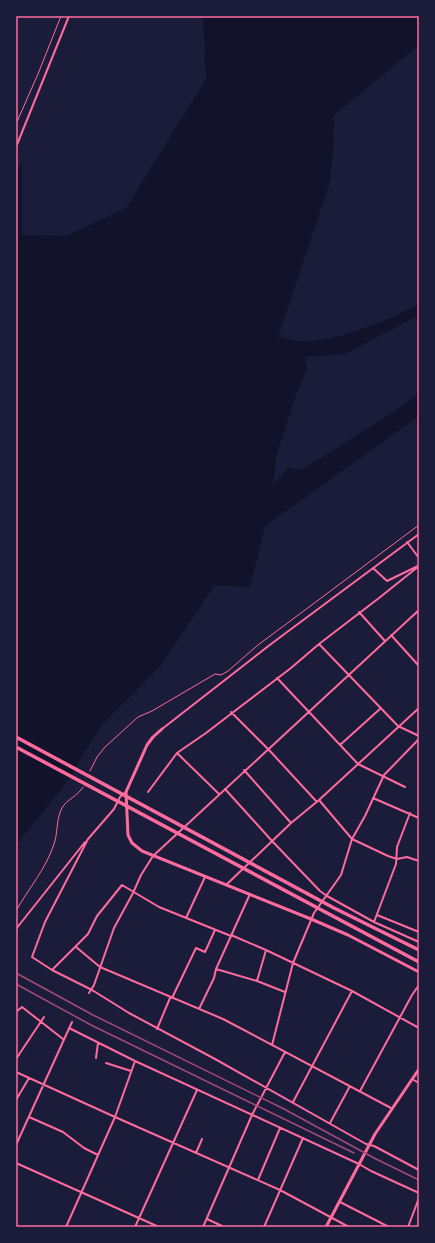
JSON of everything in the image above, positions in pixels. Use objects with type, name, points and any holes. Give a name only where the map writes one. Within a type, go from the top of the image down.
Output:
[{"type":"highway","points":[[16,737],[341,911],[419,950]]},
{"type":"highway","points":[[16,747],[419,962]]},
{"type":"main road","points":[[162,729],[147,745],[126,792],[129,838],[136,848],[348,935],[419,972]]},
{"type":"main road","points":[[326,1227],[368,1145],[391,1108],[419,1069]]},
{"type":"street","points":[[16,147],[69,16]]},
{"type":"street","points":[[162,729],[271,644],[419,534]]},
{"type":"street","points":[[407,542],[419,558]]},
{"type":"street","points":[[373,568],[387,581],[419,567]]},
{"type":"street","points":[[148,792],[177,753],[206,733],[359,612],[380,598],[419,567]]},
{"type":"street","points":[[90,994],[114,928],[141,875],[153,856],[244,770],[269,750],[419,610]]},
{"type":"street","points":[[359,612],[385,641]]},
{"type":"street","points":[[391,635],[419,666]]},
{"type":"street","points":[[319,644],[398,726],[419,736]]},
{"type":"street","points":[[277,678],[358,764],[384,775],[405,787]]},
{"type":"street","points":[[340,745],[381,708]]},
{"type":"street","points":[[226,885],[291,823],[318,801],[419,708]]},
{"type":"street","points":[[231,712],[318,801],[352,839],[388,856],[397,858],[406,857],[419,861]]},
{"type":"street","points":[[272,1045],[293,963],[311,919],[341,875],[352,839],[365,816],[384,775],[419,739]]},
{"type":"street","points":[[177,753],[219,794]]},
{"type":"street","points":[[244,770],[291,823]]},
{"type":"street","points":[[224,789],[272,841],[327,896],[374,922],[419,942]]},
{"type":"street","points":[[16,929],[114,809],[120,797],[126,792]]},
{"type":"street","points":[[373,798],[419,818]]},
{"type":"street","points":[[374,922],[396,864],[397,847],[410,813]]},
{"type":"street","points":[[88,839],[45,922],[32,957],[52,970],[92,990],[157,1029],[266,1087],[368,1145],[419,1169]]},
{"type":"street","points":[[186,918],[205,876]]},
{"type":"street","points":[[52,970],[88,934],[97,916],[122,886],[159,907],[266,950],[352,991],[419,1028]]},
{"type":"street","points":[[199,1009],[250,894]]},
{"type":"street","points":[[377,915],[419,931]]},
{"type":"street","points":[[157,1029],[196,948],[205,952],[215,930]]},
{"type":"street","points":[[76,947],[100,968],[223,1019],[391,1108]]},
{"type":"street","points":[[257,981],[266,950]]},
{"type":"street","points":[[216,969],[257,981],[286,992]]},
{"type":"street","points":[[360,1091],[419,984]]},
{"type":"street","points":[[293,1102],[352,991]]},
{"type":"street","points":[[16,1012],[22,1007],[64,1039]]},
{"type":"street","points":[[16,1059],[44,1017]]},
{"type":"street","points":[[16,1145],[72,1022]]},
{"type":"street","points":[[68,1028],[135,1061],[419,1193]]},
{"type":"street","points":[[96,1058],[98,1043]]},
{"type":"street","points":[[203,1227],[252,1115],[285,1052]]},
{"type":"street","points":[[66,1227],[115,1117],[135,1061]]},
{"type":"street","points":[[106,1063],[131,1071]]},
{"type":"street","points":[[16,1072],[280,1190],[349,1227]]},
{"type":"street","points":[[16,1100],[28,1078]]},
{"type":"street","points":[[412,1078],[419,1083]]},
{"type":"street","points":[[330,1123],[350,1086]]},
{"type":"street","points":[[135,1227],[172,1142],[197,1090]]},
{"type":"street","points":[[29,1117],[63,1132],[84,1148],[98,1155]]},
{"type":"street","points":[[258,1180],[280,1128]]},
{"type":"street","points":[[264,1227],[303,1138]]},
{"type":"street","points":[[196,1153],[202,1139]]},
{"type":"street","points":[[16,1163],[159,1227]]},
{"type":"street","points":[[408,1227],[419,1198]]},
{"type":"street","points":[[339,1202],[388,1227]]},
{"type":"street","points":[[207,1219],[222,1226]]},
{"type":"path","points":[[16,124],[61,16]]},
{"type":"path","points":[[90,773],[97,757],[105,747],[138,717],[152,711],[215,674],[221,675],[228,671],[258,645],[419,525]]},
{"type":"path","points":[[16,911],[49,856],[54,844],[61,809],[64,804],[77,795],[85,784]]},
{"type":"shaded area","points":[[203,16],[419,16],[419,45],[334,115],[333,153],[329,185],[278,337],[303,342],[335,338],[382,322],[419,304],[419,315],[345,354],[305,357],[307,368],[294,401],[276,457],[273,485],[288,468],[302,470],[419,394],[419,416],[265,526],[250,587],[215,585],[162,664],[102,725],[63,787],[16,845],[16,175],[22,162],[22,235],[66,236],[126,208],[206,79]]},
{"type":"railway","points":[[16,973],[93,1015],[284,1109],[376,1159],[419,1180]]},
{"type":"railway","points":[[16,984],[91,1025],[354,1153]]}]
